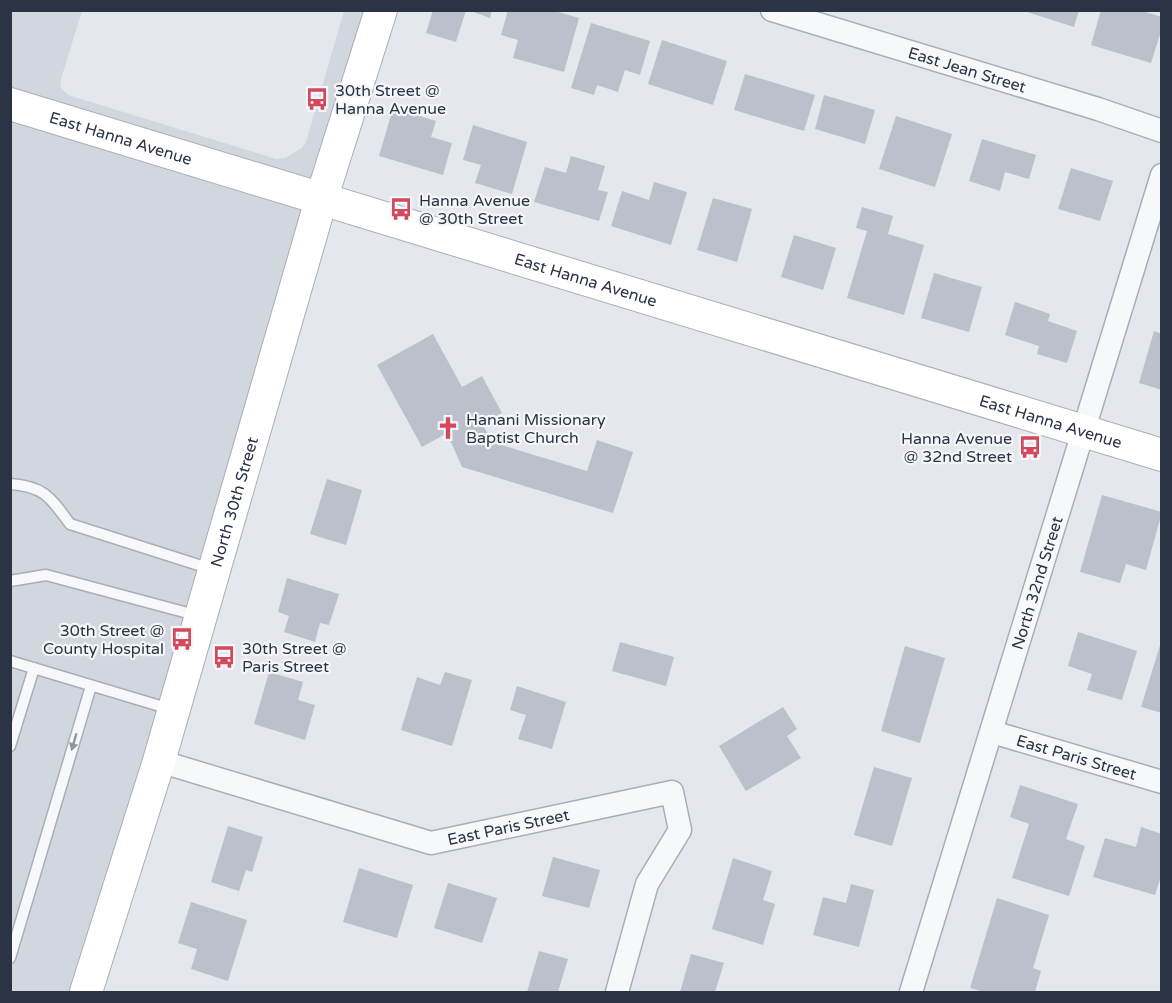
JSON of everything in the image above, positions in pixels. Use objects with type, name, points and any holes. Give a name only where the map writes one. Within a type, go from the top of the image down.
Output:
[{"type":"street","name":"North 30th Street","points":[[86,993],[159,761],[321,200],[381,10]]},
{"type":"street","name":"East Jean Street","points":[[772,10],[1098,109],[1161,131]]},
{"type":"street","name":"East Hanna Avenue","points":[[10,104],[1161,455]]},
{"type":"street","name":"North 32nd Street","points":[[911,993],[1161,176]]},
{"type":"street","name":"East Paris Street","points":[[992,732],[1161,782]]},
{"type":"street","name":"East Paris Street","points":[[159,761],[431,843],[672,792],[680,830],[647,884],[619,984]]},
{"type":"lane","points":[[10,484],[37,487],[56,505],[70,524],[214,570]]},
{"type":"lane","points":[[10,581],[46,575],[201,616]]},
{"type":"lane","points":[[10,661],[174,710]]},
{"type":"lane","points":[[10,746],[34,668]]},
{"type":"lane","points":[[10,958],[91,686]]},
{"type":"shaded area","points":[[10,11],[82,11],[61,79],[60,87],[68,95],[276,159],[285,158],[302,148],[306,142],[344,11],[366,11],[313,182],[11,88]]},
{"type":"shaded area","points":[[10,120],[304,211],[146,757],[72,992],[11,992]]},
{"type":"building","points":[[433,10],[466,10],[456,42],[426,33]]},
{"type":"building","points":[[468,10],[492,10],[490,18]]},
{"type":"building","points":[[508,10],[551,10],[579,18],[564,72],[513,58],[518,40],[501,35]]},
{"type":"building","points":[[1021,10],[1079,10],[1074,27]]},
{"type":"building","points":[[1101,10],[1139,10],[1162,17],[1162,28],[1151,63],[1091,45]]},
{"type":"building","points":[[591,23],[650,41],[640,75],[625,70],[618,92],[597,85],[594,95],[571,88]]},
{"type":"building","points":[[662,40],[727,61],[713,105],[648,84]]},
{"type":"building","points":[[745,74],[815,95],[804,131],[734,110]]},
{"type":"building","points":[[824,95],[875,110],[865,144],[815,129]]},
{"type":"building","points":[[393,108],[436,121],[431,137],[452,143],[443,175],[379,156]]},
{"type":"building","points":[[896,116],[952,134],[935,187],[879,169]]},
{"type":"building","points":[[473,125],[527,142],[512,194],[475,183],[481,165],[463,160]]},
{"type":"building","points":[[982,139],[1036,155],[1029,179],[1005,172],[1000,191],[969,181]]},
{"type":"building","points":[[571,156],[605,166],[598,190],[608,192],[599,221],[534,202],[545,167],[566,173]]},
{"type":"building","points":[[1071,168],[1113,181],[1100,221],[1058,209]]},
{"type":"building","points":[[654,182],[687,192],[671,245],[611,226],[622,191],[649,200]]},
{"type":"building","points":[[713,198],[752,209],[737,262],[697,250]]},
{"type":"building","points":[[862,207],[893,216],[888,234],[924,245],[904,315],[847,298],[867,231],[856,228]]},
{"type":"building","points":[[794,235],[836,248],[823,290],[781,277]]},
{"type":"building","points":[[934,273],[982,287],[969,332],[921,318]]},
{"type":"building","points":[[1015,302],[1050,314],[1048,321],[1077,331],[1067,363],[1037,354],[1039,346],[1005,335]]},
{"type":"building","points":[[1154,331],[1162,334],[1162,390],[1139,383]]},
{"type":"building","name":"Hanani Missionary Baptist Church","points":[[433,334],[462,387],[482,376],[502,413],[482,423],[492,442],[587,471],[597,440],[633,452],[613,513],[462,467],[447,433],[422,447],[377,365]]},
{"type":"building","points":[[327,479],[362,490],[346,545],[310,534]]},
{"type":"building","points":[[1102,495],[1162,512],[1146,570],[1126,564],[1120,583],[1080,572]]},
{"type":"building","points":[[287,578],[339,594],[329,625],[320,623],[315,642],[284,632],[289,616],[278,612]]},
{"type":"building","points":[[1078,632],[1137,651],[1122,700],[1087,690],[1092,674],[1068,666]]},
{"type":"building","points":[[620,642],[674,657],[666,686],[612,671]]},
{"type":"building","points":[[1162,643],[1162,713],[1141,707]]},
{"type":"building","points":[[905,646],[945,658],[920,743],[881,731]]},
{"type":"building","points":[[269,672],[303,682],[298,700],[315,705],[305,740],[254,724]]},
{"type":"building","points":[[445,672],[472,680],[452,746],[401,730],[417,677],[440,685]]},
{"type":"building","points":[[517,686],[566,702],[552,749],[518,739],[526,715],[510,710]]},
{"type":"building","points":[[783,707],[797,729],[787,736],[801,758],[746,791],[719,746]]},
{"type":"building","points":[[874,767],[912,778],[892,846],[854,835]]},
{"type":"building","points":[[1020,785],[1078,804],[1066,839],[1085,846],[1069,896],[1012,878],[1029,824],[1010,817]]},
{"type":"building","points":[[228,826],[263,837],[252,872],[246,870],[239,891],[211,882]]},
{"type":"building","points":[[1141,827],[1162,834],[1162,873],[1155,895],[1093,877],[1105,838],[1136,847]]},
{"type":"building","points":[[553,857],[600,870],[589,908],[542,896]]},
{"type":"building","points":[[733,858],[772,871],[763,900],[775,904],[763,945],[712,929]]},
{"type":"building","points":[[359,868],[413,885],[397,938],[343,922]]},
{"type":"building","points":[[448,883],[497,898],[482,943],[434,928]]},
{"type":"building","points":[[851,884],[874,890],[859,947],[813,935],[823,897],[846,903]]},
{"type":"building","points":[[997,898],[1049,915],[1033,968],[1041,971],[1035,992],[985,992],[970,988]]},
{"type":"building","points":[[191,902],[247,920],[228,981],[191,969],[197,949],[178,943]]},
{"type":"building","points":[[539,951],[568,959],[558,992],[527,992]]},
{"type":"building","points":[[691,954],[724,963],[715,992],[680,992]]},
{"type":"place","name":"30th Street @ Hanna Avenue","points":[[317,99]]},
{"type":"place","name":"Hanna Avenue @ 30th Street","points":[[401,209]]},
{"type":"place","name":"Hanani Missionary Baptist Church","points":[[448,428]]},
{"type":"place","name":"Hanna Avenue @ 32nd Street","points":[[1030,447]]},
{"type":"place","name":"30th Street @ County Hospital","points":[[182,639]]},
{"type":"place","name":"30th Street @ Paris Street","points":[[224,657]]}]
